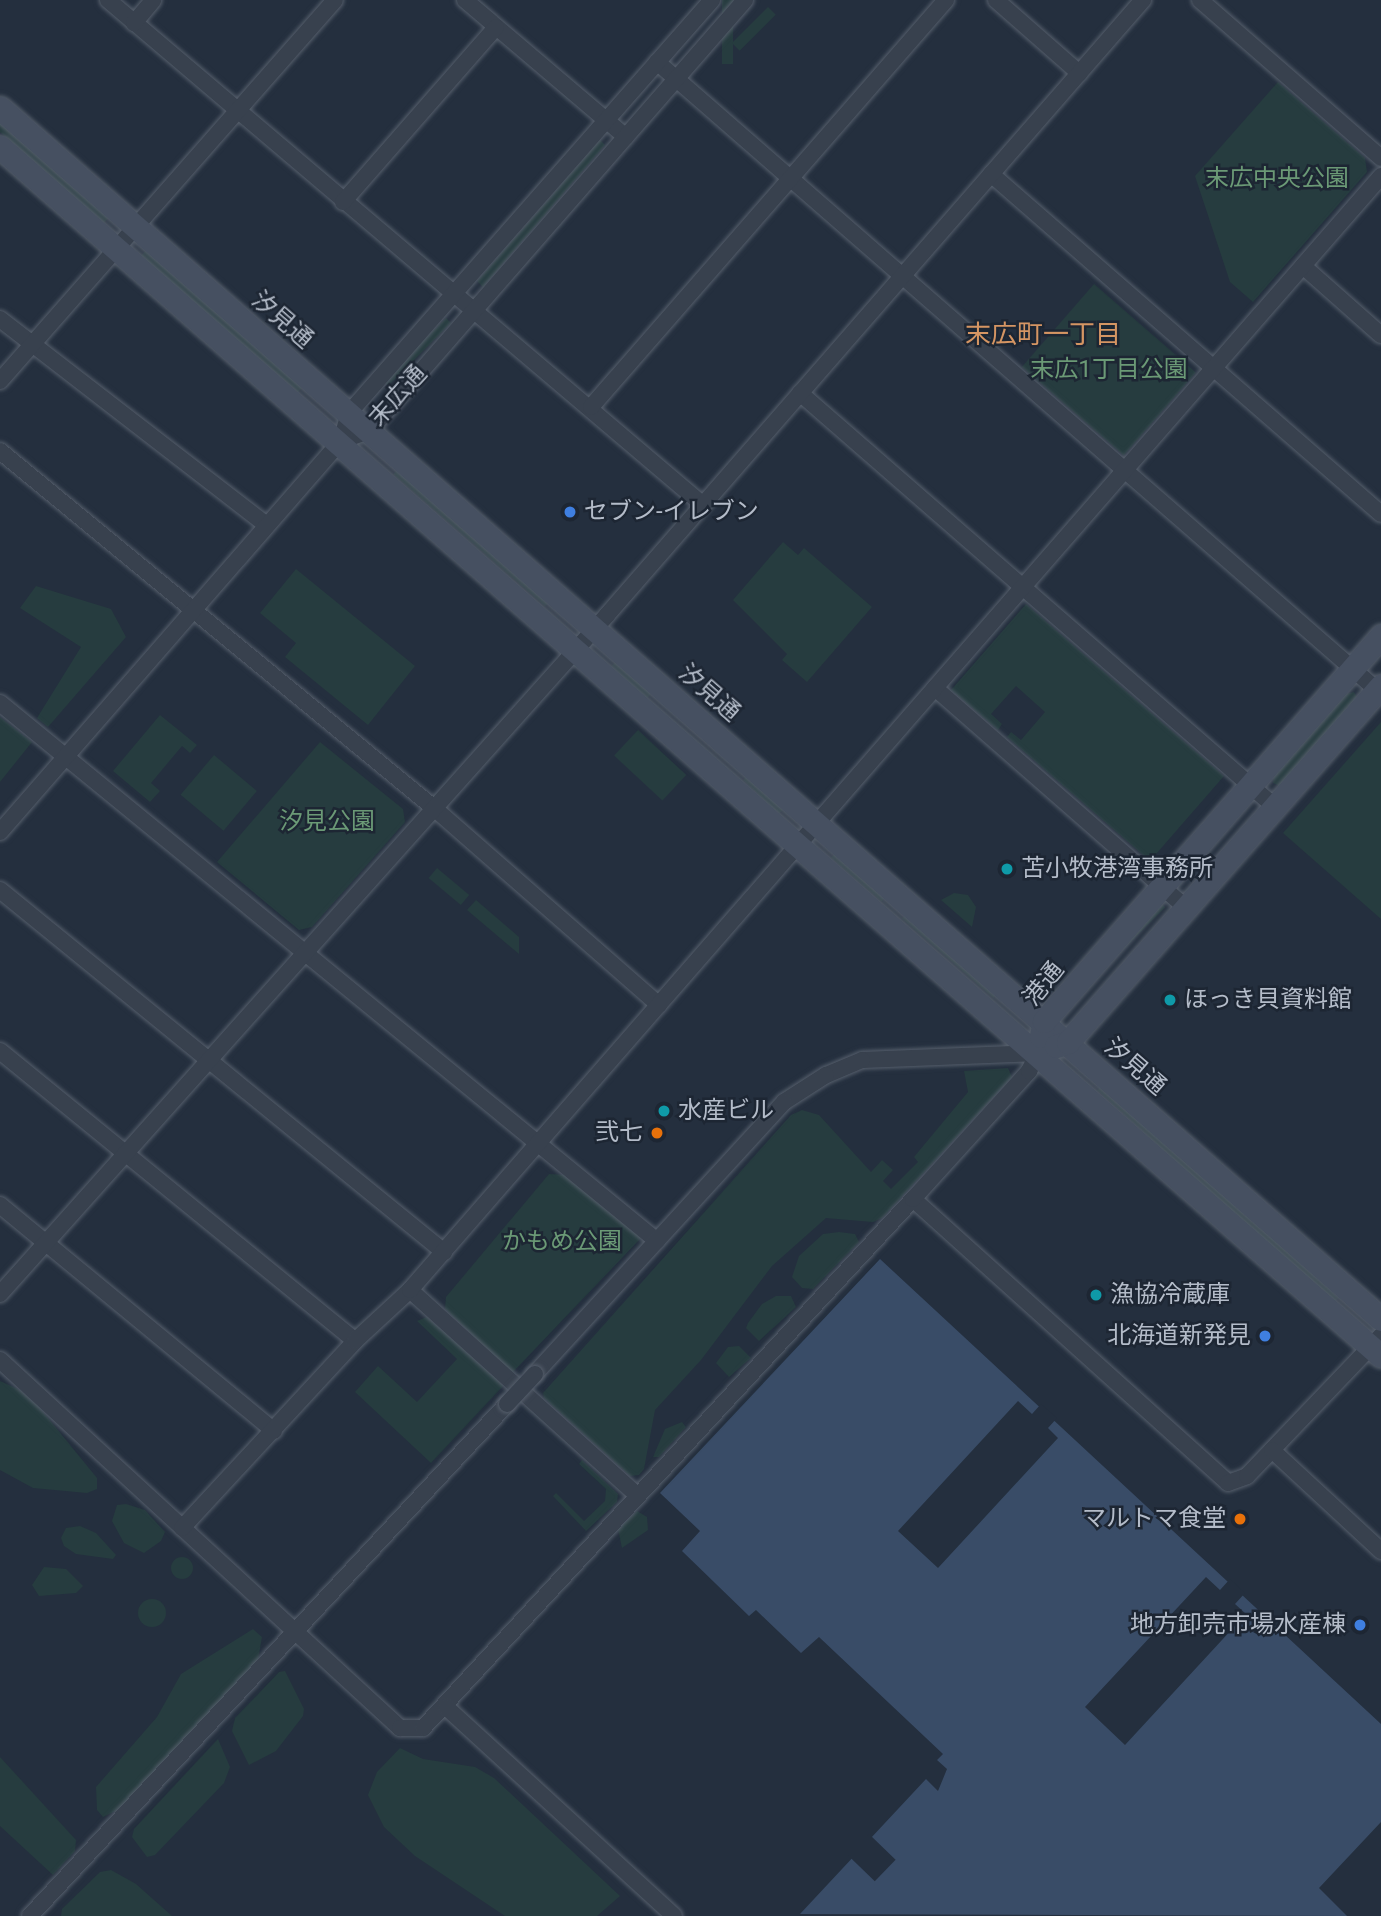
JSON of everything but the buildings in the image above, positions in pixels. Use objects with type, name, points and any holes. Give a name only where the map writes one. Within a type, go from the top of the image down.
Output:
[{"type":"street","points":[[107,0],[343,202],[592,407],[702,505]]},
{"type":"street","points":[[134,23],[153,0]]},
{"type":"street","points":[[0,381],[115,246],[335,0]]},
{"type":"street","points":[[465,0],[625,137]]},
{"type":"street","name":"末広通","points":[[341,440],[349,413],[712,0]]},
{"type":"street","name":"末広通","points":[[341,440],[369,431],[745,0]]},
{"type":"street","points":[[592,407],[946,0]]},
{"type":"street","points":[[996,0],[1079,73]]},
{"type":"street","points":[[0,1294],[595,629],[1143,0]]},
{"type":"street","points":[[1200,0],[1381,158]]},
{"type":"street","points":[[343,202],[496,27]]},
{"type":"street","points":[[30,1916],[535,1374],[784,1102],[826,1075],[862,1060],[1038,1053],[1068,1042],[1379,688],[1352,668],[657,62]]},
{"type":"street","name":"汐見通","points":[[0,108],[1381,1319]]},
{"type":"street","points":[[0,146],[341,440],[1038,1053],[1377,1346],[1247,1476],[1228,1483],[914,1199]]},
{"type":"street","points":[[991,174],[1381,514]]},
{"type":"street","points":[[182,1528],[355,1341],[410,1290],[444,1252],[1381,176]]},
{"type":"street","points":[[1303,266],[1381,335]]},
{"type":"street","points":[[0,320],[267,525]]},
{"type":"street","points":[[800,393],[1275,807]]},
{"type":"street","points":[[0,832],[341,440]]},
{"type":"street","points":[[0,451],[434,808],[659,1005]]},
{"type":"street","name":"港通","points":[[1038,1053],[1044,1021],[1381,636]]},
{"type":"street","points":[[935,688],[1186,908]]},
{"type":"street","points":[[0,703],[657,1241]]},
{"type":"street","points":[[1,891],[444,1252]]},
{"type":"street","points":[[0,1051],[355,1341]]},
{"type":"street","points":[[0,1360],[400,1728],[423,1728],[914,1199],[1029,1070],[1038,1053]]},
{"type":"street","points":[[0,1205],[274,1431]]},
{"type":"street","points":[[410,1290],[637,1495]]},
{"type":"street","points":[[1272,1450],[1381,1550]]},
{"type":"street","points":[[446,1706],[674,1916]]},
{"type":"green space","points":[[722,0],[733,0],[733,64],[722,64]]},
{"type":"green space","points":[[768,7],[776,15],[740,51],[732,43]]},
{"type":"green space","name":"末広中央公園","points":[[1278,82],[1365,158],[1367,172],[1253,302],[1230,282],[1195,176]]},
{"type":"green space","points":[[0,123],[109,217],[104,223],[0,132]]},
{"type":"green space","points":[[600,140],[605,145],[483,287],[477,281]]},
{"type":"green space","points":[[147,249],[304,385],[298,392],[141,256]]},
{"type":"green space","name":"末広1丁目公園","points":[[1094,284],[1196,373],[1124,456],[1022,367]]},
{"type":"green space","points":[[446,318],[451,323],[388,386],[383,381]]},
{"type":"green space","points":[[398,469],[550,601],[545,606],[393,474]]},
{"type":"green space","points":[[783,542],[798,555],[804,548],[872,607],[807,682],[782,660],[787,654],[733,600]]},
{"type":"green space","points":[[296,569],[415,666],[368,725],[285,657],[296,643],[260,613]]},
{"type":"green space","points":[[36,586],[111,609],[126,637],[48,727],[37,718],[81,647],[20,608]]},
{"type":"green space","points":[[1026,604],[1224,776],[1150,861],[1007,737],[1011,732],[1021,740],[1045,712],[1016,686],[991,714],[1002,724],[998,730],[951,690]]},
{"type":"green space","points":[[617,660],[653,692],[647,698],[612,666]]},
{"type":"green space","points":[[1354,692],[1358,699],[1280,786],[1273,783],[1274,775],[1346,694]]},
{"type":"green space","points":[[160,715],[197,745],[190,753],[182,746],[151,783],[160,791],[150,802],[113,771]]},
{"type":"green space","points":[[0,717],[32,742],[0,782]]},
{"type":"green space","points":[[1381,722],[1381,919],[1283,833]]},
{"type":"green space","points":[[638,730],[686,775],[662,801],[614,756]]},
{"type":"green space","name":"汐見公園","points":[[320,742],[403,809],[405,822],[312,927],[299,930],[217,862]]},
{"type":"green space","points":[[214,755],[257,791],[223,831],[181,795]]},
{"type":"green space","points":[[748,775],[784,808],[779,814],[743,780]]},
{"type":"green space","points":[[835,853],[886,897],[882,901],[831,858]]},
{"type":"green space","points":[[437,868],[469,895],[461,905],[429,878]]},
{"type":"green space","points":[[954,893],[968,895],[976,907],[972,927],[941,900]]},
{"type":"green space","points":[[476,900],[519,937],[519,954],[467,910]]},
{"type":"green space","points":[[1161,903],[1165,907],[1083,989],[1079,985]]},
{"type":"green space","points":[[906,914],[997,993],[993,998],[902,919]]},
{"type":"green space","points":[[1008,1068],[1012,1077],[882,1218],[873,1222],[826,1218],[772,1266],[701,1360],[655,1410],[644,1469],[639,1475],[630,1476],[544,1398],[543,1393],[791,1115],[802,1110],[819,1115],[871,1172],[882,1160],[893,1170],[883,1181],[891,1189],[918,1162],[914,1157],[968,1092],[964,1071]]},
{"type":"green space","points":[[1102,1085],[1338,1298],[1334,1303],[1097,1090]]},
{"type":"green space","name":"かもめ公園","points":[[549,1174],[567,1175],[641,1238],[512,1373],[445,1309],[446,1297]]},
{"type":"green space","points":[[823,1234],[855,1234],[859,1242],[813,1289],[802,1288],[792,1277],[799,1256]]},
{"type":"green space","points":[[776,1296],[791,1296],[796,1307],[759,1341],[746,1328],[762,1304]]},
{"type":"green space","points":[[427,1317],[504,1385],[431,1463],[355,1392],[378,1366],[417,1402],[457,1359],[417,1321]]},
{"type":"green space","points":[[739,1346],[751,1358],[729,1377],[716,1363],[728,1347]]},
{"type":"green space","points":[[0,1381],[20,1390],[39,1407],[97,1478],[97,1489],[87,1493],[33,1488],[0,1470]]},
{"type":"green space","points":[[682,1422],[686,1427],[659,1457],[653,1457],[665,1429]]},
{"type":"green space","points":[[582,1460],[618,1494],[617,1502],[586,1531],[553,1496],[556,1493],[584,1521],[605,1501],[606,1489],[579,1464]]},
{"type":"green space","points":[[126,1504],[145,1510],[165,1532],[161,1541],[144,1553],[124,1543],[112,1521],[117,1505]]},
{"type":"green space","points":[[637,1511],[647,1517],[648,1530],[622,1548],[618,1529]]},
{"type":"green space","points":[[80,1526],[96,1533],[116,1555],[113,1559],[76,1554],[64,1546],[61,1538],[66,1528]]},
{"type":"green space","points":[[178,1557],[186,1557],[193,1564],[193,1572],[186,1579],[178,1579],[171,1572],[171,1564]]},
{"type":"green space","points":[[44,1567],[66,1569],[83,1586],[76,1593],[39,1596],[32,1585]]},
{"type":"green space","points":[[152,1599],[162,1603],[166,1613],[162,1623],[152,1627],[142,1623],[138,1613],[142,1603]]},
{"type":"green space","points":[[253,1629],[262,1637],[258,1660],[122,1808],[103,1817],[97,1810],[96,1787],[157,1717],[181,1674]]},
{"type":"green space","points":[[285,1671],[304,1709],[303,1716],[276,1751],[249,1765],[232,1731],[235,1718],[279,1672]]},
{"type":"green space","points":[[218,1739],[230,1767],[224,1783],[155,1855],[147,1857],[132,1837],[134,1829]]},
{"type":"green space","points":[[400,1748],[423,1759],[475,1767],[494,1778],[620,1896],[597,1916],[505,1916],[415,1856],[384,1827],[368,1795],[377,1772]]},
{"type":"green space","points":[[0,1757],[76,1840],[75,1851],[53,1875],[0,1826]]},
{"type":"green space","points":[[111,1870],[136,1884],[172,1916],[61,1916],[62,1909],[100,1872]]},
{"type":"water","points":[[880,1259],[1381,1724],[1381,1822],[1319,1888],[1347,1916],[800,1914],[926,1779],[938,1791],[947,1769],[937,1760],[943,1754],[819,1637],[801,1653],[756,1610],[749,1616],[682,1551],[700,1531],[660,1493]]},
{"type":"pier","points":[[1018,1401],[1032,1414],[1041,1404],[1057,1418],[1048,1428],[1058,1438],[938,1568],[898,1531]]},
{"type":"pier","points":[[1206,1577],[1220,1590],[1230,1579],[1245,1593],[1235,1604],[1246,1614],[1125,1745],[1085,1707]]},
{"type":"pier","points":[[869,1834],[896,1860],[875,1881],[848,1856]]},
{"type":"place","name":"セブン-イレブン","points":[[570,512]]},
{"type":"place","name":"苫小牧港湾事務所","points":[[1007,869]]},
{"type":"place","name":"ほっき貝資料館","points":[[1170,1000]]},
{"type":"place","name":"水産ビル","points":[[664,1111]]},
{"type":"place","name":"弐七","points":[[657,1133]]},
{"type":"place","name":"漁協冷蔵庫","points":[[1096,1295]]},
{"type":"place","name":"北海道新発見","points":[[1265,1336]]},
{"type":"place","name":"マルトマ食堂","points":[[1240,1519]]},
{"type":"place","name":"地方卸売市場水産棟","points":[[1360,1625]]},
{"type":"district","name":"末広町一丁目","points":[[1043,335]]}]
